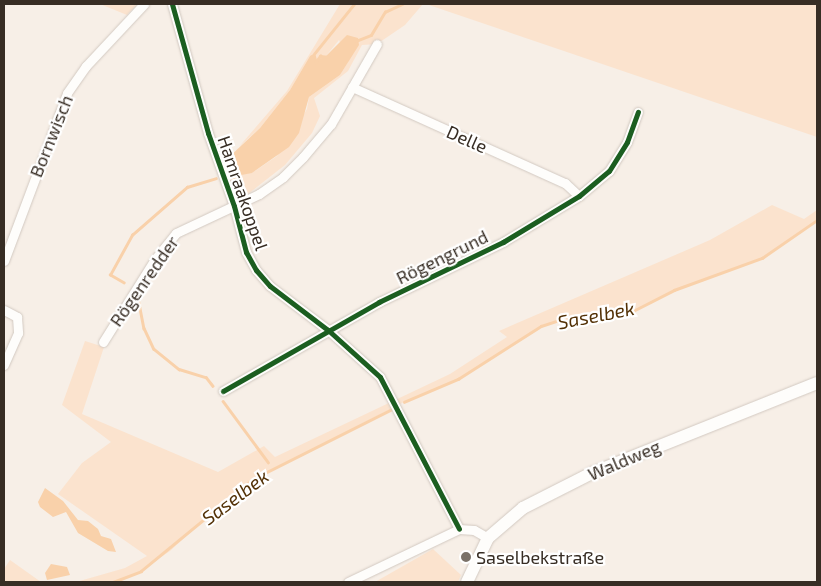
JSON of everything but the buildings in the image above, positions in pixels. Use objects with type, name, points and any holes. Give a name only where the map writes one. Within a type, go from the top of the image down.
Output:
[{"type":"main road","name":"Waldweg","points":[[467,582],[488,538],[523,508],[592,473],[817,383]]},
{"type":"street","name":"Bornwisch","points":[[4,261],[67,93],[86,66],[144,4]]},
{"type":"street","name":"Hamraakoppel","points":[[172,4],[208,133],[234,206],[246,252],[256,270],[270,286],[328,330],[380,377],[459,529]]},
{"type":"street","name":"Rögenredder","points":[[103,342],[168,240],[186,225],[234,206],[271,185],[297,163],[331,124],[376,44]]},
{"type":"street","name":"Delle","points":[[352,87],[565,183],[579,196]]},
{"type":"street","name":"Rögengrund","points":[[224,391],[328,330],[503,242],[579,196],[609,171],[627,142],[638,112]]},
{"type":"street","points":[[4,310],[17,316],[18,333],[4,365]]},
{"type":"street","points":[[348,582],[459,529],[474,530],[488,538]]},
{"type":"shaded area","points":[[100,4],[137,4],[127,15]]},
{"type":"shaded area","points":[[340,4],[423,4],[405,25],[377,44],[362,45],[348,71],[314,98],[320,116],[312,133],[285,165],[248,194],[238,194],[230,184],[222,159],[235,150],[231,154],[233,172],[252,173],[277,156],[307,109],[309,97],[340,75],[348,62],[339,40],[326,56],[317,60],[310,56],[290,90],[260,128],[238,147],[287,91]]},
{"type":"shaded area","points":[[426,4],[817,4],[817,137]]},
{"type":"shaded area","points":[[347,35],[358,38],[359,45],[340,75],[309,97],[299,133],[289,147],[252,173],[236,176],[227,159],[260,128],[290,90],[310,56],[315,53],[317,60],[326,56]]},
{"type":"shaded area","points":[[772,205],[804,219],[817,210],[817,220],[762,258],[674,290],[638,310],[560,320],[536,329],[458,379],[404,402],[258,477],[229,497],[170,551],[135,575],[113,582],[76,582],[125,568],[147,556],[58,494],[82,463],[111,442],[62,405],[85,341],[104,347],[82,414],[218,472],[264,446],[275,457],[450,374],[507,337],[499,331],[710,240]]},
{"type":"shaded area","points":[[45,488],[63,501],[78,520],[88,521],[98,529],[101,536],[111,539],[116,552],[108,551],[78,533],[66,512],[53,517],[40,507],[38,502]]},
{"type":"shaded area","points":[[433,549],[461,575],[458,582],[375,582]]},
{"type":"shaded area","points":[[10,560],[41,582],[4,582],[4,569]]},
{"type":"shaded area","points":[[51,564],[67,567],[70,575],[47,580],[45,573]]},
{"type":"waterway","points":[[314,54],[354,4]]},
{"type":"waterway","points":[[356,41],[371,35],[385,12],[402,4]]},
{"type":"waterway","points":[[315,63],[320,56],[329,57]]},
{"type":"waterway","points":[[233,178],[237,172]]},
{"type":"waterway","points":[[124,283],[110,275],[132,235],[187,187],[216,178]]},
{"type":"waterway","name":"Saselbek","points":[[404,402],[458,379],[541,326],[560,320],[633,311],[674,290],[762,258],[817,220]]},
{"type":"waterway","points":[[138,298],[144,328],[154,349],[179,369],[206,377],[213,386]]},
{"type":"waterway","points":[[223,401],[268,462]]},
{"type":"waterway","name":"Saselbek","points":[[113,582],[141,571],[253,479],[392,409]]},
{"type":"cycle path","points":[[172,4],[208,133],[234,206],[246,252],[256,270],[270,286],[328,330],[380,377],[459,529]]},
{"type":"cycle path","points":[[223,391],[379,302],[503,242],[579,196],[609,171],[627,142],[638,112]]},
{"type":"place","name":"Saselbekstraße","points":[[466,557]]}]
